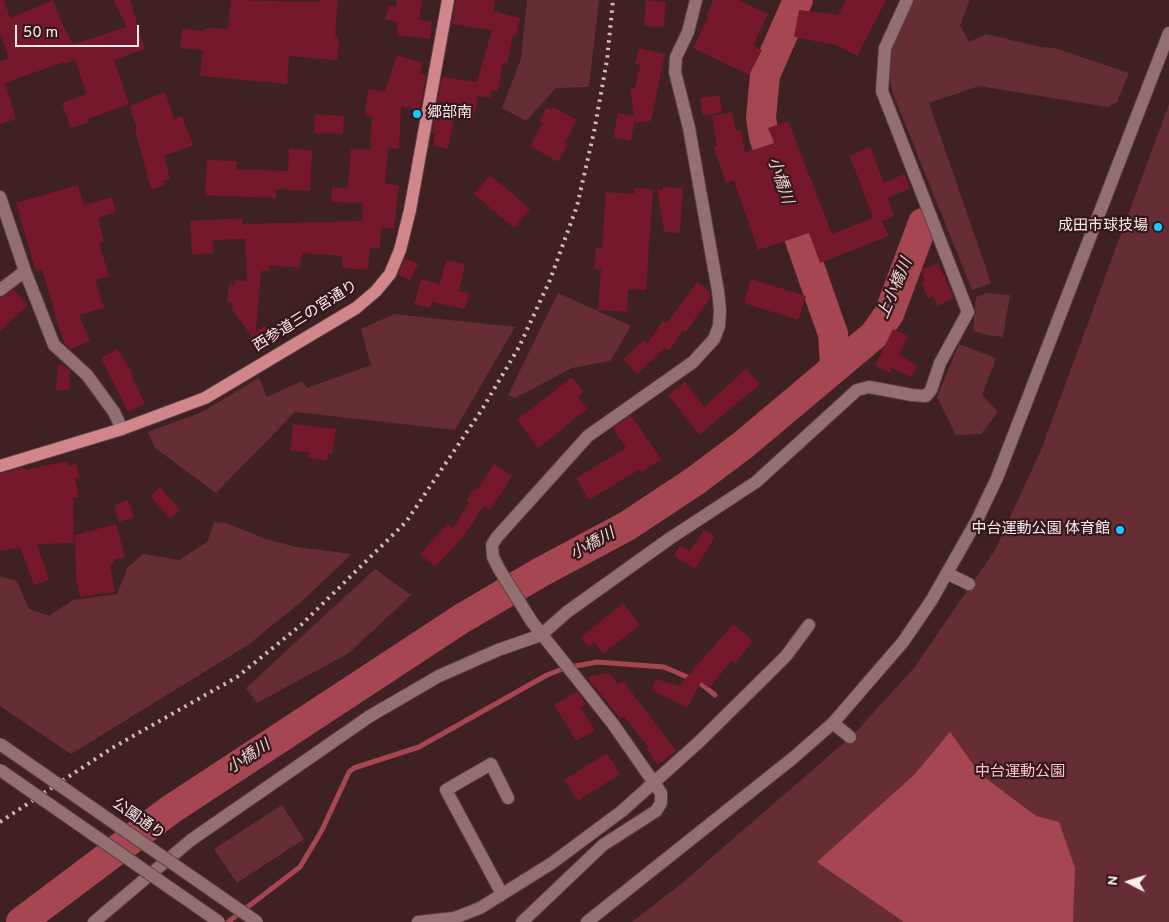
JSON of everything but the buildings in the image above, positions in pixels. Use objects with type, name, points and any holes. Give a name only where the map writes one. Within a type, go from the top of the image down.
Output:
[{"type":"main road","name":"西参道三の宮通り","points":[[0,466],[122,429],[213,393],[356,308],[376,292],[390,274],[400,250],[410,210],[448,0]]},
{"type":"street","points":[[522,922],[603,845],[656,811],[661,803],[660,794],[653,782],[613,724],[532,622],[498,569],[493,557],[492,545],[497,536],[588,436],[693,362],[714,339],[719,326],[718,291],[689,128],[675,72],[676,57],[688,32],[696,0]]},
{"type":"street","points":[[94,922],[191,840],[370,716],[439,676],[498,650],[541,635],[567,612],[661,544],[756,482],[857,390],[869,386],[912,396],[926,396],[931,390],[940,363],[968,312],[882,91],[885,48],[907,0]]},
{"type":"street","points":[[587,922],[793,758],[833,723],[903,642],[948,574],[976,522],[1011,442],[1166,52],[1169,34]]},
{"type":"street","points":[[0,197],[25,271],[54,345],[87,375],[114,412],[122,429]]},
{"type":"street","points":[[0,290],[25,271]]},
{"type":"street","points":[[948,574],[970,584]]},
{"type":"street","points":[[418,922],[454,918],[480,908],[552,863],[622,811],[699,742],[786,656],[809,625]]},
{"type":"street","points":[[833,723],[850,737]]},
{"type":"street","name":"公園通り","points":[[0,744],[257,922]]},
{"type":"street","points":[[502,894],[446,790],[491,764],[508,798]]},
{"type":"street","points":[[0,770],[219,922]]},
{"type":"green space","points":[[527,0],[599,0],[589,87],[556,88],[526,121],[502,108],[521,59]]},
{"type":"green space","points":[[914,0],[970,0],[960,25],[969,42],[986,34],[1041,47],[1055,48],[1129,73],[1117,102],[1108,107],[979,86],[929,103],[991,283],[972,290],[892,91],[888,63],[889,50]]},
{"type":"green space","name":"中台運動公園","points":[[1169,104],[1169,922],[632,922],[681,884],[854,734],[914,668],[995,550],[1041,450]]},
{"type":"green space","points":[[558,293],[631,326],[610,361],[572,368],[515,398],[508,395]]},
{"type":"green space","points":[[987,293],[1010,295],[1003,337],[973,331],[976,297]]},
{"type":"green space","points":[[394,314],[515,327],[455,430],[295,412],[216,493],[155,448],[148,432],[202,412],[259,378],[267,397],[302,381],[307,388],[371,365],[361,329]]},
{"type":"green space","points":[[959,344],[996,358],[982,395],[998,412],[981,434],[956,435],[937,397]]},
{"type":"green space","points":[[224,522],[266,539],[296,547],[352,554],[301,602],[248,645],[71,754],[0,706],[0,576],[17,581],[29,609],[49,616],[73,600],[117,594],[128,567],[143,554],[179,560],[207,542],[214,523]]},
{"type":"green space","points":[[375,569],[411,595],[349,653],[257,703],[246,688]]},
{"type":"green space","points":[[282,805],[304,839],[237,883],[214,849]]},
{"type":"shaded area","points":[[950,732],[980,774],[1036,816],[1059,822],[1075,868],[1073,922],[904,922],[817,862],[915,774]]},
{"type":"waterway","name":"小橋川","points":[[798,0],[765,75],[761,118],[764,137],[833,334],[835,366]]},
{"type":"waterway","name":"小橋川","points":[[21,922],[170,810],[461,619],[541,572],[627,526],[695,481],[743,445],[874,335],[889,314],[923,223]]},
{"type":"waterway","points":[[228,922],[300,867],[322,830],[349,772],[354,768],[419,747],[547,675],[565,668],[597,662],[664,667],[699,682],[715,695]]},
{"type":"railway","points":[[0,822],[112,748],[237,677],[301,625],[406,522],[481,411],[519,347],[550,280],[577,206],[594,132],[607,60],[613,0]]},
{"type":"place","name":"郷部南","points":[[417,114]]},
{"type":"place","name":"成田市球技場","points":[[1158,227]]},
{"type":"place","name":"中台運動公園 体育館","points":[[1120,530]]},
{"type":"water label","name":"上小橋川","points":[[896,289]]}]
